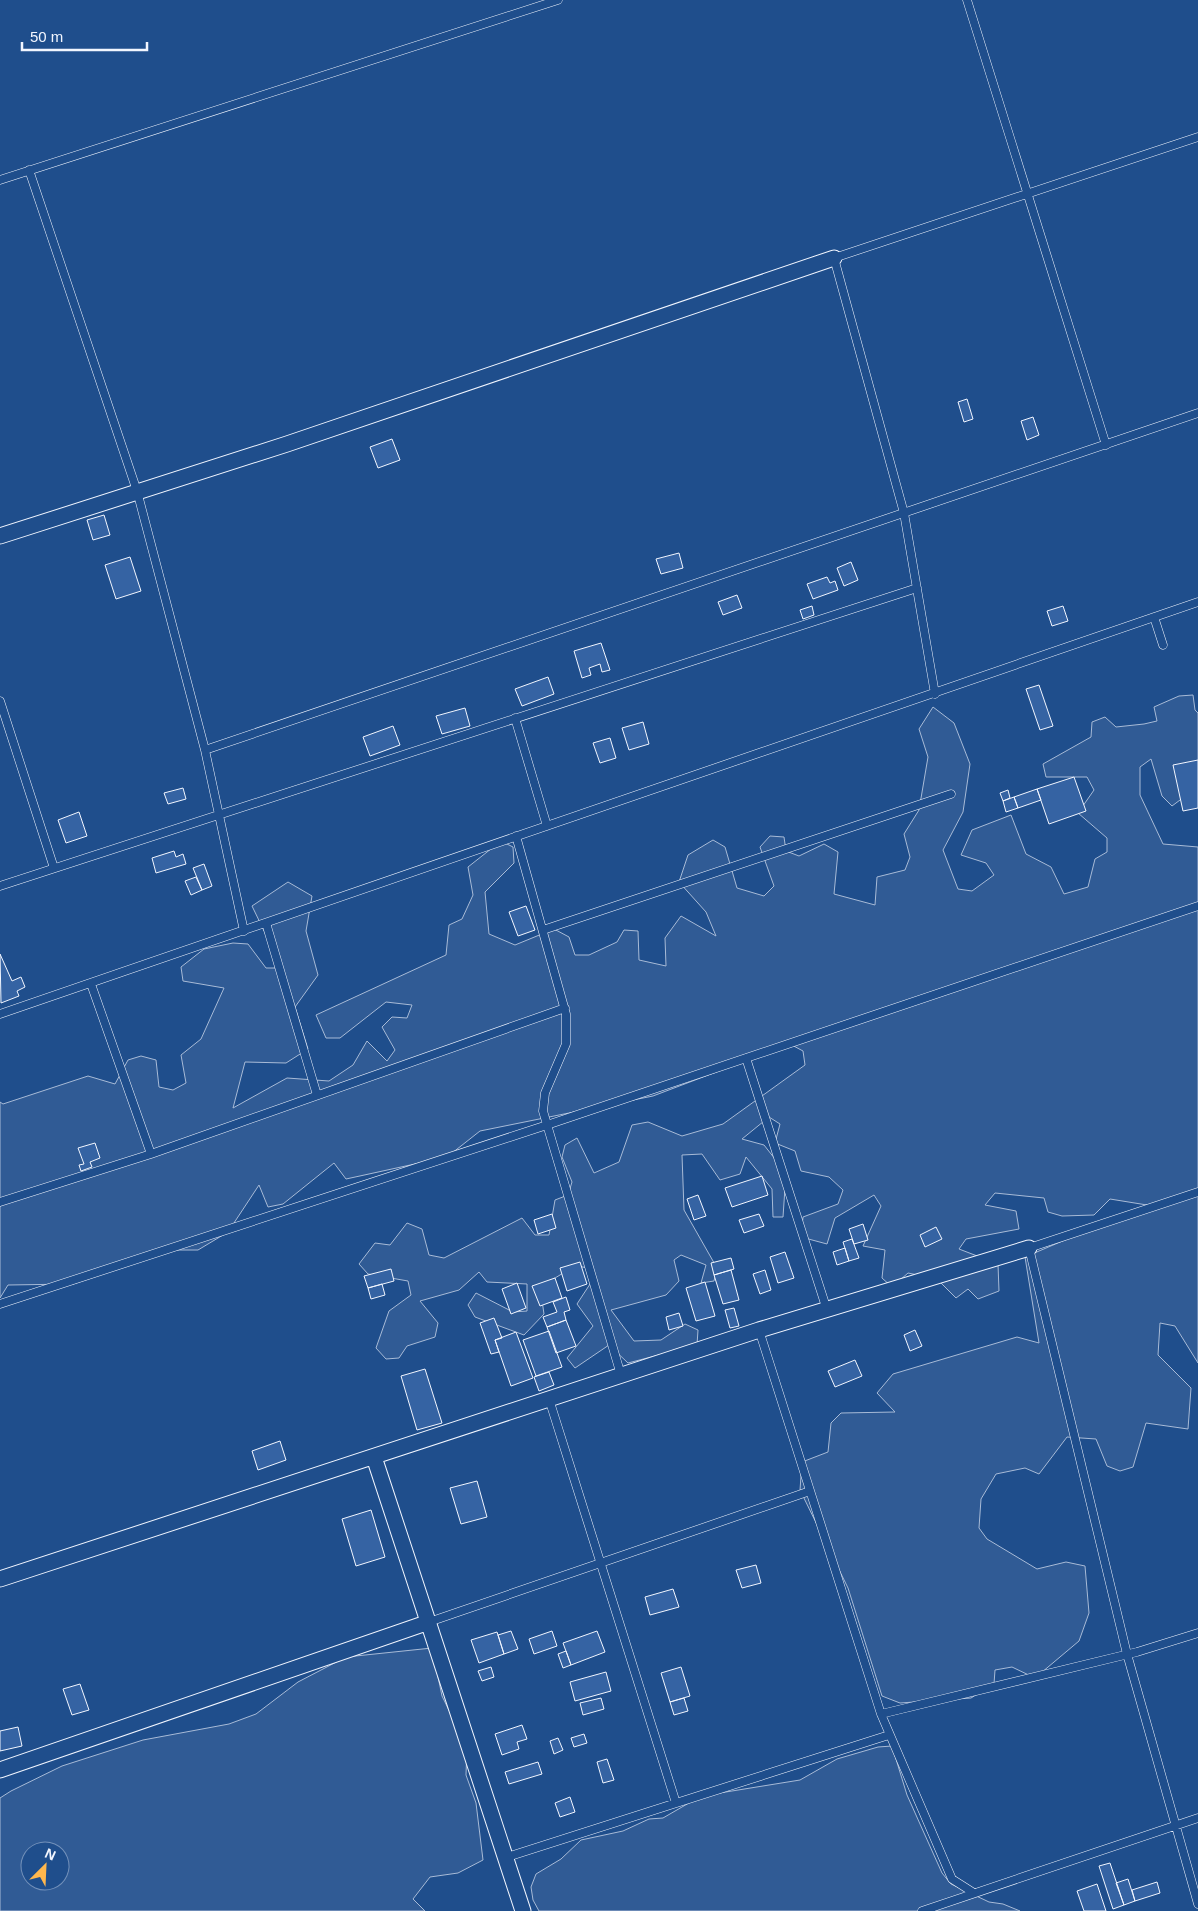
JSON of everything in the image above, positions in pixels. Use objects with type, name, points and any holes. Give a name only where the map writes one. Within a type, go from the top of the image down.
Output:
[{"type":"street","points":[[0,536],[287,444],[834,258]]},
{"type":"street","points":[[0,1579],[759,1330],[1029,1248]]},
{"type":"street","points":[[374,1457],[522,1911]]},
{"type":"street","points":[[0,1770],[429,1622]]},
{"type":"lane","points":[[0,180],[558,0]]},
{"type":"lane","points":[[967,0],[1106,444]]},
{"type":"lane","points":[[935,694],[904,513],[834,258],[1198,137]]},
{"type":"lane","points":[[29,170],[137,491],[205,750],[244,931]]},
{"type":"lane","points":[[205,750],[1198,413]]},
{"type":"lane","points":[[0,886],[917,588]]},
{"type":"lane","points":[[0,1014],[1198,602]]},
{"type":"lane","points":[[1154,617],[1162,645]]},
{"type":"lane","points":[[0,701],[54,868]]},
{"type":"lane","points":[[515,718],[547,826]]},
{"type":"lane","points":[[543,930],[952,794]]},
{"type":"lane","points":[[516,836],[565,1008],[567,1027],[566,1044],[545,1092],[543,1111],[622,1375]]},
{"type":"lane","points":[[0,1304],[547,1125],[1198,906]]},
{"type":"lane","points":[[266,923],[317,1096]]},
{"type":"lane","points":[[91,984],[151,1154]]},
{"type":"lane","points":[[0,1202],[151,1154],[565,1008]]},
{"type":"lane","points":[[746,1058],[827,1310]]},
{"type":"lane","points":[[1198,1192],[1029,1248],[1127,1654],[1174,1826],[1198,1904]]},
{"type":"lane","points":[[759,1330],[889,1735],[952,1880],[974,1893]]},
{"type":"lane","points":[[549,1399],[676,1803]]},
{"type":"lane","points":[[429,1622],[810,1491]]},
{"type":"lane","points":[[882,1714],[1127,1654],[1198,1633]]},
{"type":"lane","points":[[504,1858],[889,1735]]},
{"type":"lane","points":[[922,1911],[1198,1818]]},
{"type":"shaded area","points":[[1193,695],[1195,710],[1198,713],[1198,766],[1184,797],[1172,806],[1162,796],[1151,759],[1140,767],[1140,795],[1163,844],[1198,847],[1198,1363],[1175,1326],[1160,1323],[1158,1355],[1191,1388],[1188,1429],[1146,1423],[1133,1467],[1120,1471],[1107,1466],[1096,1439],[1067,1437],[1039,1474],[1025,1468],[996,1474],[981,1499],[979,1528],[987,1539],[1037,1569],[1066,1562],[1085,1566],[1089,1613],[1079,1641],[1035,1678],[1012,1667],[995,1670],[994,1684],[971,1698],[900,1703],[882,1696],[848,1588],[800,1490],[802,1462],[828,1452],[831,1423],[841,1413],[895,1412],[877,1393],[893,1374],[1017,1337],[1039,1343],[1025,1257],[1147,1205],[1110,1199],[1094,1215],[1062,1216],[1048,1212],[1044,1198],[995,1193],[985,1205],[1016,1211],[1019,1229],[966,1239],[959,1249],[998,1264],[999,1291],[978,1299],[968,1289],[956,1298],[937,1279],[908,1273],[892,1287],[882,1278],[885,1250],[863,1246],[881,1206],[874,1195],[835,1218],[827,1244],[801,1237],[803,1217],[838,1204],[843,1190],[829,1177],[801,1171],[795,1151],[775,1143],[780,1124],[769,1117],[742,1139],[764,1145],[786,1173],[783,1217],[773,1217],[772,1189],[746,1157],[740,1174],[720,1180],[702,1154],[682,1155],[684,1210],[717,1268],[714,1281],[701,1283],[706,1265],[681,1255],[674,1260],[679,1281],[666,1295],[611,1310],[634,1341],[661,1340],[685,1324],[698,1330],[697,1345],[628,1363],[609,1345],[575,1368],[567,1358],[593,1326],[577,1304],[592,1281],[590,1268],[575,1266],[540,1287],[544,1314],[524,1335],[475,1317],[468,1305],[476,1293],[513,1312],[527,1311],[527,1284],[487,1282],[479,1272],[459,1290],[420,1301],[438,1323],[435,1337],[407,1346],[399,1358],[386,1359],[376,1348],[389,1311],[411,1295],[408,1281],[368,1274],[359,1264],[375,1243],[390,1245],[407,1223],[422,1229],[429,1255],[444,1258],[522,1218],[535,1235],[549,1235],[555,1200],[568,1195],[572,1182],[562,1157],[565,1145],[577,1138],[594,1173],[619,1162],[632,1125],[648,1122],[682,1136],[723,1124],[805,1065],[803,1051],[790,1044],[653,1096],[480,1131],[447,1157],[346,1179],[334,1163],[283,1204],[268,1207],[259,1185],[228,1232],[198,1250],[172,1250],[73,1284],[8,1285],[0,1298],[0,1102],[3,1104],[88,1076],[115,1084],[128,1060],[141,1056],[156,1060],[159,1087],[173,1090],[186,1083],[181,1055],[201,1039],[224,988],[183,981],[181,967],[204,949],[233,943],[248,944],[266,968],[282,968],[252,906],[288,882],[312,896],[306,931],[318,975],[295,1007],[308,1049],[286,1063],[245,1062],[233,1108],[287,1078],[329,1081],[353,1065],[367,1041],[387,1061],[395,1050],[382,1027],[392,1017],[407,1018],[412,1005],[386,1002],[340,1038],[326,1038],[316,1015],[446,955],[449,925],[462,919],[473,895],[468,867],[501,841],[513,847],[514,863],[485,892],[489,934],[515,945],[554,929],[569,937],[575,955],[589,955],[617,942],[624,930],[638,931],[639,960],[666,966],[665,938],[681,916],[716,936],[706,912],[679,882],[688,855],[713,840],[725,847],[737,888],[764,896],[774,886],[760,847],[770,836],[784,837],[786,851],[799,856],[824,844],[838,852],[834,894],[875,905],[877,877],[905,870],[910,857],[904,834],[919,810],[928,757],[919,729],[933,707],[954,723],[970,764],[963,812],[943,850],[958,889],[972,891],[994,875],[986,863],[961,855],[972,830],[1011,815],[1026,854],[1051,867],[1064,894],[1088,887],[1095,859],[1107,852],[1107,838],[1078,813],[1094,790],[1087,777],[1046,777],[1043,764],[1091,737],[1092,722],[1105,717],[1116,727],[1157,721],[1154,707],[1179,696]]},
{"type":"shaded area","points":[[432,1648],[442,1696],[467,1747],[466,1775],[476,1803],[483,1860],[458,1873],[430,1877],[413,1899],[425,1911],[0,1911],[0,1798],[62,1766],[143,1740],[229,1724],[256,1714],[298,1682],[346,1657]]},
{"type":"shaded area","points":[[892,1746],[907,1795],[942,1873],[951,1884],[989,1902],[1003,1904],[1020,1911],[539,1911],[533,1900],[531,1887],[536,1874],[561,1859],[581,1840],[623,1831],[649,1819],[663,1818],[701,1796],[800,1780],[837,1759],[878,1747]]},
{"type":"building","points":[[967,399],[973,419],[964,422],[958,402]]},
{"type":"building","points":[[1033,417],[1039,435],[1027,440],[1021,421]]},
{"type":"building","points":[[392,439],[400,460],[378,468],[370,447]]},
{"type":"building","points":[[104,515],[110,535],[93,540],[87,520]]},
{"type":"building","points":[[679,553],[683,568],[661,574],[656,559]]},
{"type":"building","points":[[130,557],[141,591],[116,599],[105,565]]},
{"type":"building","points":[[851,562],[858,580],[844,586],[837,568]]},
{"type":"building","points":[[827,577],[830,583],[835,581],[838,590],[813,599],[807,584]]},
{"type":"building","points":[[737,595],[742,608],[723,615],[718,602]]},
{"type":"building","points":[[812,606],[814,615],[803,619],[800,610]]},
{"type":"building","points":[[1063,606],[1068,621],[1052,626],[1047,611]]},
{"type":"building","points":[[601,643],[610,670],[602,672],[600,664],[589,668],[591,675],[582,678],[574,651]]},
{"type":"building","points":[[548,677],[554,694],[522,706],[515,689]]},
{"type":"building","points":[[1039,685],[1053,726],[1040,730],[1026,689]]},
{"type":"building","points":[[465,708],[470,726],[442,734],[436,716]]},
{"type":"building","points":[[643,722],[649,744],[629,750],[622,728]]},
{"type":"building","points":[[393,726],[400,745],[370,756],[363,737]]},
{"type":"building","points":[[610,738],[616,758],[600,763],[593,743]]},
{"type":"building","points":[[1198,760],[1198,808],[1183,811],[1173,765]]},
{"type":"building","points":[[1074,777],[1086,811],[1049,824],[1037,789]]},
{"type":"building","points":[[183,788],[186,799],[168,804],[164,793]]},
{"type":"building","points":[[1037,789],[1041,800],[1018,808],[1014,797]]},
{"type":"building","points":[[1008,790],[1010,798],[1003,801],[1000,793]]},
{"type":"building","points":[[1014,797],[1018,808],[1006,812],[1003,801]]},
{"type":"building","points":[[79,812],[87,836],[66,843],[58,820]]},
{"type":"building","points":[[174,851],[176,857],[183,854],[186,864],[156,873],[152,858]]},
{"type":"building","points":[[204,864],[212,886],[202,890],[193,868]]},
{"type":"building","points":[[196,877],[202,890],[191,895],[185,881]]},
{"type":"building","points":[[526,906],[535,930],[518,936],[509,912]]},
{"type":"building","points":[[0,954],[12,981],[21,977],[25,987],[17,991],[19,996],[1,1003]]},
{"type":"building","points":[[95,1143],[100,1158],[90,1162],[92,1167],[81,1171],[79,1165],[84,1164],[78,1148]]},
{"type":"building","points":[[762,1176],[768,1195],[732,1207],[725,1188]]},
{"type":"building","points":[[698,1195],[706,1216],[694,1220],[687,1199]]},
{"type":"building","points":[[552,1214],[556,1228],[538,1234],[534,1220]]},
{"type":"building","points":[[759,1214],[764,1226],[744,1233],[739,1220]]},
{"type":"building","points":[[863,1224],[868,1240],[854,1244],[849,1229]]},
{"type":"building","points":[[936,1227],[942,1239],[925,1247],[920,1235]]},
{"type":"building","points":[[852,1239],[859,1258],[849,1261],[843,1242]]},
{"type":"building","points":[[845,1248],[849,1261],[837,1265],[833,1252]]},
{"type":"building","points":[[785,1252],[794,1278],[778,1283],[770,1257]]},
{"type":"building","points":[[731,1258],[734,1269],[714,1275],[711,1263]]},
{"type":"building","points":[[580,1262],[587,1284],[567,1291],[560,1268]]},
{"type":"building","points":[[391,1269],[394,1281],[368,1288],[364,1276]]},
{"type":"building","points":[[731,1270],[739,1300],[723,1304],[714,1275]]},
{"type":"building","points":[[765,1270],[771,1290],[760,1294],[753,1274]]},
{"type":"building","points":[[555,1278],[562,1298],[540,1306],[532,1286]]},
{"type":"building","points":[[705,1282],[715,1316],[696,1321],[686,1288]]},
{"type":"building","points":[[517,1283],[526,1308],[511,1314],[502,1289]]},
{"type":"building","points":[[382,1284],[385,1295],[371,1299],[368,1288]]},
{"type":"building","points":[[566,1297],[570,1310],[564,1312],[566,1320],[547,1327],[543,1317],[557,1312],[553,1302]]},
{"type":"building","points":[[734,1308],[739,1326],[730,1328],[725,1310]]},
{"type":"building","points":[[679,1313],[683,1326],[669,1330],[666,1317]]},
{"type":"building","points":[[494,1318],[502,1338],[495,1340],[499,1352],[491,1354],[480,1323]]},
{"type":"building","points":[[566,1320],[576,1346],[556,1353],[547,1327]]},
{"type":"building","points":[[915,1330],[922,1346],[910,1351],[904,1335]]},
{"type":"building","points":[[549,1331],[562,1367],[536,1376],[523,1340]]},
{"type":"building","points":[[516,1332],[533,1378],[511,1386],[495,1340]]},
{"type":"building","points":[[855,1360],[862,1376],[835,1387],[828,1371]]},
{"type":"building","points":[[425,1369],[442,1423],[417,1430],[401,1376]]},
{"type":"building","points":[[549,1372],[554,1385],[539,1391],[534,1377]]},
{"type":"building","points":[[280,1441],[286,1460],[258,1470],[252,1451]]},
{"type":"building","points":[[477,1481],[487,1517],[461,1524],[450,1488]]},
{"type":"building","points":[[371,1510],[385,1557],[356,1566],[342,1519]]},
{"type":"building","points":[[756,1565],[761,1583],[742,1588],[736,1570]]},
{"type":"building","points":[[673,1589],[679,1607],[650,1615],[645,1597]]},
{"type":"building","points":[[511,1631],[518,1649],[504,1654],[498,1635]]},
{"type":"building","points":[[552,1631],[557,1646],[534,1654],[529,1639]]},
{"type":"building","points":[[597,1631],[605,1652],[571,1665],[563,1643]]},
{"type":"building","points":[[497,1632],[504,1654],[479,1663],[471,1640]]},
{"type":"building","points":[[566,1651],[571,1665],[563,1668],[558,1654]]},
{"type":"building","points":[[491,1667],[494,1677],[482,1681],[478,1671]]},
{"type":"building","points":[[681,1667],[690,1696],[670,1702],[661,1673]]},
{"type":"building","points":[[606,1672],[611,1691],[575,1701],[570,1682]]},
{"type":"building","points":[[80,1684],[89,1710],[72,1715],[63,1689]]},
{"type":"building","points":[[601,1698],[604,1709],[583,1715],[580,1703]]},
{"type":"building","points":[[684,1698],[688,1711],[674,1715],[670,1702]]},
{"type":"building","points":[[522,1725],[527,1739],[517,1742],[519,1749],[502,1755],[495,1734]]},
{"type":"building","points":[[18,1727],[22,1746],[0,1751],[0,1731]]},
{"type":"building","points":[[584,1734],[587,1743],[574,1747],[571,1738]]},
{"type":"building","points":[[558,1738],[563,1750],[554,1754],[550,1741]]},
{"type":"building","points":[[607,1759],[614,1780],[603,1783],[597,1762]]},
{"type":"building","points":[[538,1762],[542,1774],[509,1784],[505,1772]]},
{"type":"building","points":[[570,1797],[575,1812],[560,1817],[555,1803]]},
{"type":"building","points":[[1110,1863],[1124,1905],[1113,1909],[1099,1866]]},
{"type":"building","points":[[1128,1879],[1135,1901],[1124,1905],[1116,1883]]},
{"type":"building","points":[[1157,1882],[1160,1893],[1135,1901],[1132,1890]]},
{"type":"building","points":[[1097,1884],[1106,1911],[1084,1911],[1077,1891]]}]
